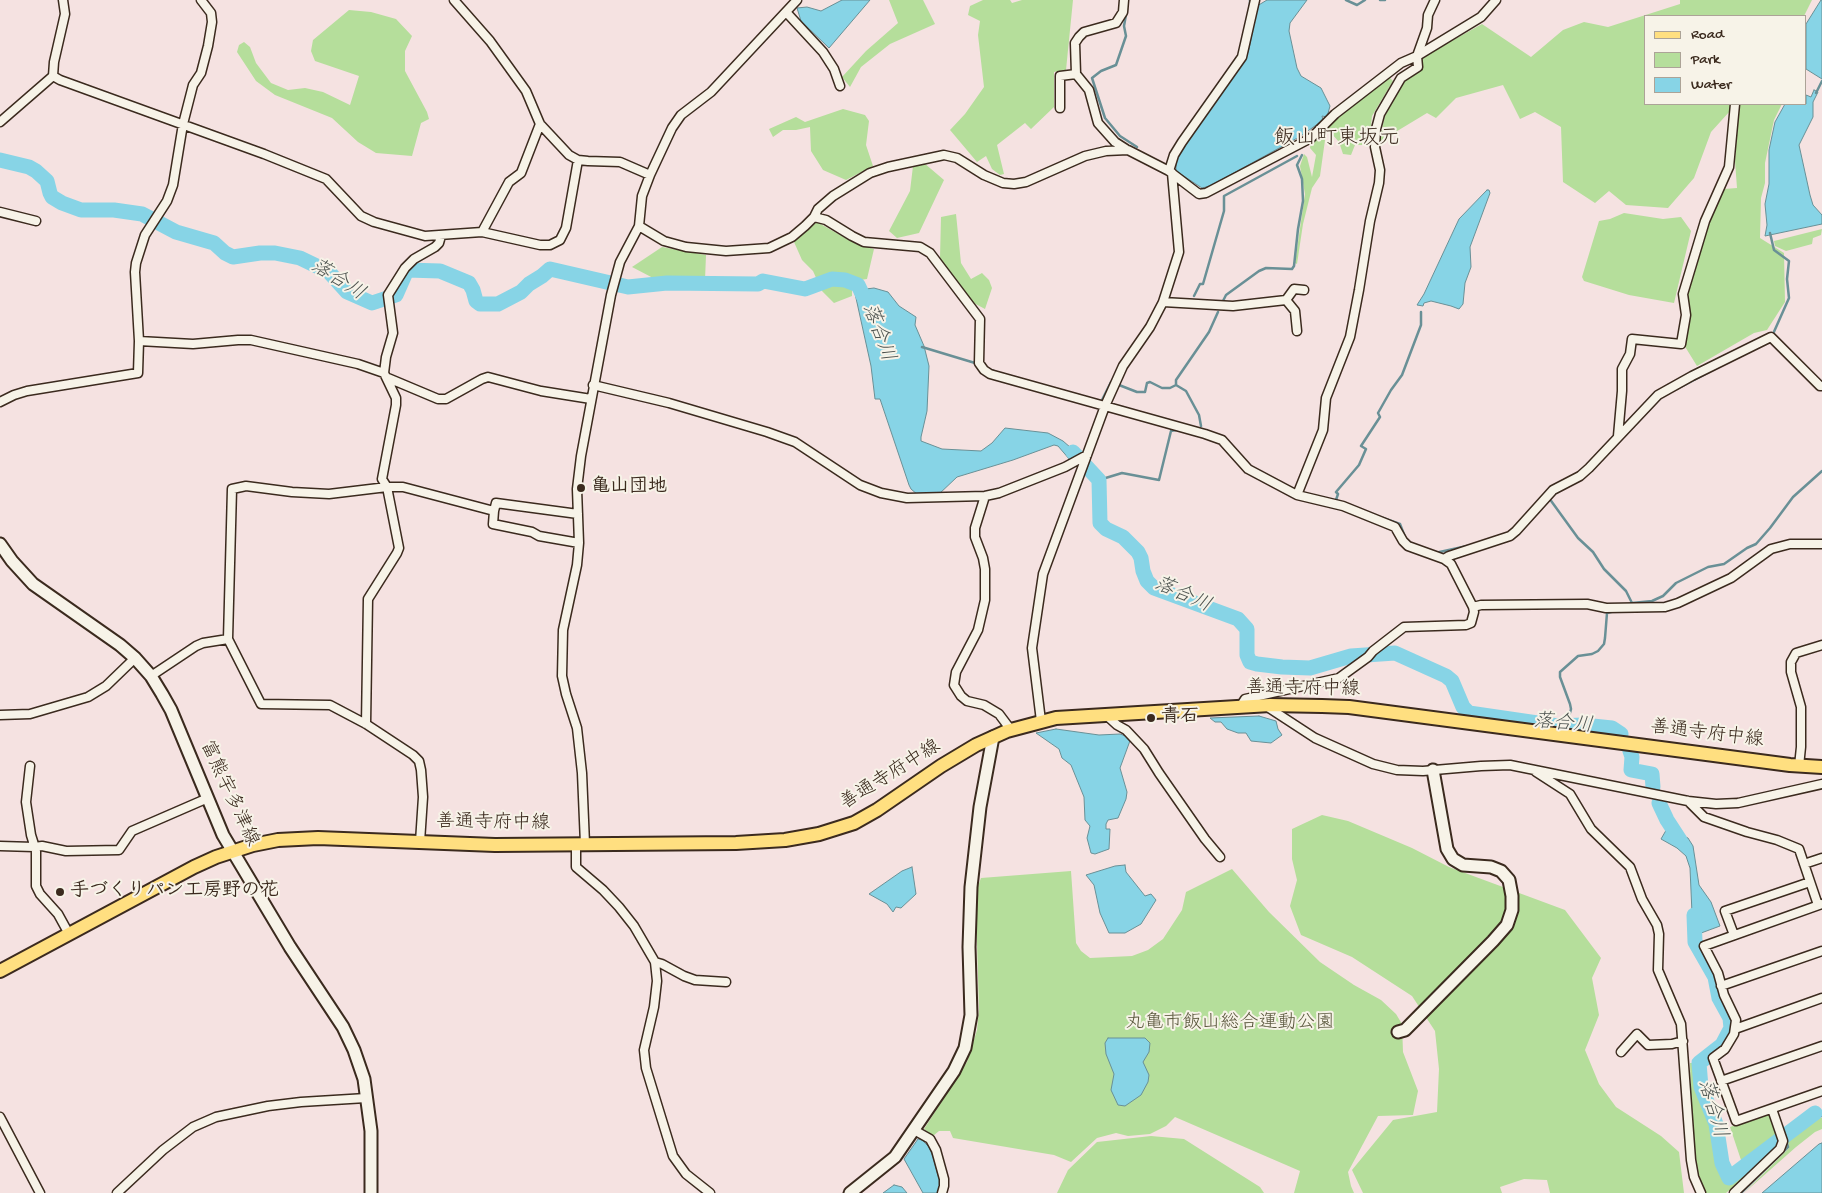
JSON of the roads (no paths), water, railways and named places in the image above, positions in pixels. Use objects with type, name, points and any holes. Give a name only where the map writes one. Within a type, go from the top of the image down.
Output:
[{"type":"main road","name":"善通寺府中線","points":[[0,971],[194,867],[253,845],[296,839],[495,845],[580,845],[763,842],[801,837],[838,829],[854,823],[877,810],[941,766],[993,737],[1011,730],[1056,718],[1269,704],[1349,707],[1799,766],[1822,767]]},
{"type":"street","points":[[0,122],[53,76],[54,62],[66,14],[62,0]]},
{"type":"street","points":[[0,402],[14,395],[27,392],[138,373],[139,341],[136,263],[145,235],[167,201],[173,185],[183,124],[193,85],[201,73],[212,22],[211,13],[202,0]]},
{"type":"street","points":[[454,0],[490,41],[526,91],[540,124],[569,155],[578,160],[620,162],[650,175]]},
{"type":"street","points":[[710,1193],[679,1166],[674,1156],[646,1068],[644,1050],[654,1007],[657,981],[654,962],[634,926],[619,906],[576,867],[580,845],[582,773],[577,728],[562,676],[563,630],[577,565],[579,543],[577,489],[593,384],[610,295],[627,248],[639,226],[642,196],[672,128],[681,115],[711,92],[797,0]]},
{"type":"street","points":[[1124,0],[1123,12],[1116,23],[1084,32],[1079,37],[1076,43],[1076,74],[1089,90],[1098,123],[1114,142],[1171,172],[1199,194],[1206,193],[1311,138],[1335,114],[1401,63],[1418,56],[1481,17],[1496,0]]},
{"type":"street","points":[[1041,721],[1032,648],[1043,574],[1104,406],[1123,366],[1150,327],[1163,302],[1180,252],[1171,172],[1174,155],[1242,57],[1255,0]]},
{"type":"street","points":[[1297,496],[1323,430],[1326,398],[1350,337],[1380,170],[1375,147],[1380,114],[1401,78],[1418,67],[1418,56],[1427,28],[1428,15],[1434,0]]},
{"type":"street","points":[[786,12],[823,52],[834,69],[840,86]]},
{"type":"street","points":[[1060,108],[1060,76],[1076,74]]},
{"type":"street","points":[[53,76],[326,179],[361,216],[374,222],[425,236],[482,232],[540,245],[550,245],[560,240],[566,228],[578,160]]},
{"type":"street","points":[[1618,436],[1622,369],[1630,354],[1632,339],[1680,344],[1686,315],[1683,294],[1705,221],[1729,167],[1735,105]]},
{"type":"street","points":[[482,232],[510,182],[521,173],[540,124]]},
{"type":"street","points":[[639,226],[664,241],[675,245],[726,251],[769,248],[792,237],[833,196],[870,173],[888,167],[944,156],[957,158],[984,175],[1003,183],[1014,184],[1026,182],[1085,156],[1106,151],[1128,150]]},
{"type":"street","points":[[0,212],[36,221]]},
{"type":"street","points":[[814,217],[826,220],[864,242],[920,247],[930,253],[980,319],[979,363],[990,374],[1222,440],[1248,468],[1297,496],[1343,506],[1395,527],[1408,546],[1444,559],[1451,564],[1473,606],[1474,612],[1471,623],[1466,625],[1404,627],[1339,678],[1245,699],[1240,707]]},
{"type":"street","points":[[366,724],[368,598],[397,553],[398,548],[387,487],[382,479],[396,405],[396,398],[386,375],[386,357],[393,333],[388,297],[405,268],[435,247],[439,243],[441,236]]},
{"type":"street","points":[[1163,302],[1233,306],[1286,300],[1294,289],[1304,290]]},
{"type":"street","points":[[1286,300],[1295,311],[1297,331]]},
{"type":"street","points":[[1444,559],[1510,536],[1553,490],[1580,476],[1589,468],[1658,395],[1770,337],[1822,386]]},
{"type":"street","points":[[139,341],[193,344],[251,340],[358,364],[438,400],[446,399],[482,379],[488,378],[541,391],[591,399]]},
{"type":"street","points":[[593,384],[669,403],[795,442],[860,485],[881,493],[907,498],[984,496],[999,493],[1084,460]]},
{"type":"street","points":[[420,842],[423,797],[418,761],[402,747],[366,724],[330,705],[261,704],[228,639],[232,489],[246,486],[292,492],[329,494],[387,487],[403,487],[494,511]]},
{"type":"street","points":[[984,496],[975,528],[975,537],[985,569],[985,600],[978,630],[956,672],[954,685],[961,696],[967,701],[984,705],[999,714],[1011,730]]},
{"type":"street","points":[[578,514],[496,503],[493,524],[532,532],[539,536],[579,543]]},
{"type":"street","name":"富熊宇多津線","points":[[0,544],[12,561],[33,584],[136,658],[151,676],[171,710],[224,835],[290,947],[343,1027],[357,1057],[364,1079],[371,1131],[371,1193]]},
{"type":"street","points":[[1473,606],[1587,604],[1606,608],[1665,606],[1678,603],[1731,578],[1771,549],[1790,544],[1822,544]]},
{"type":"street","points":[[151,676],[196,646],[228,639]]},
{"type":"street","points":[[1799,766],[1801,707],[1791,672],[1791,662],[1796,653],[1822,645]]},
{"type":"street","points":[[0,715],[30,714],[88,697],[106,686],[136,658]]},
{"type":"street","points":[[1269,704],[1316,738],[1373,764],[1397,770],[1433,770],[1510,765],[1688,801],[1716,804],[1738,803],[1822,784]]},
{"type":"street","points":[[1106,715],[1126,730],[1144,749],[1205,839],[1220,856]]},
{"type":"street","points":[[853,1192],[895,1157],[954,1071],[968,1037],[971,1015],[969,957],[971,887],[980,808],[993,737]]},
{"type":"street","points":[[30,766],[26,802],[34,847],[36,886],[40,894],[58,914],[69,934]]},
{"type":"street","points":[[1398,1032],[1405,1030],[1493,941],[1507,925],[1512,910],[1509,880],[1501,871],[1491,867],[1462,865],[1453,859],[1447,849],[1433,770]]},
{"type":"street","points":[[1532,770],[1570,794],[1591,830],[1630,867],[1642,899],[1657,926],[1659,934],[1658,970],[1681,1024],[1691,1160],[1694,1177],[1701,1193]]},
{"type":"street","points":[[0,846],[42,846],[66,851],[118,850],[132,831],[208,798]]},
{"type":"street","points":[[1688,801],[1704,817],[1777,840],[1799,849],[1820,905],[1704,946],[1718,973],[1724,996],[1736,1020],[1734,1034],[1725,1049],[1713,1058],[1736,1121],[1822,1091]]},
{"type":"street","points":[[1804,864],[1822,858]]},
{"type":"street","points":[[1734,935],[1725,911],[1810,882]]},
{"type":"street","points":[[1721,986],[1822,951]]},
{"type":"street","points":[[654,962],[695,980],[726,982]]},
{"type":"street","points":[[1735,1028],[1822,998]]},
{"type":"street","points":[[1621,1052],[1637,1034],[1648,1045],[1672,1044],[1683,1041]]},
{"type":"street","points":[[1721,1081],[1822,1046]]},
{"type":"street","points":[[116,1193],[164,1150],[193,1128],[216,1117],[276,1105],[366,1098]]},
{"type":"street","points":[[1734,1193],[1780,1149],[1784,1141],[1772,1109]]},
{"type":"street","points":[[0,1117],[40,1193]]},
{"type":"street","points":[[914,1130],[930,1140],[936,1150],[944,1179],[942,1193]]},
{"type":"water","points":[[842,0],[870,0],[829,48],[801,21],[797,8],[807,7],[821,11]]},
{"type":"water","points":[[1267,0],[1307,0],[1290,23],[1289,31],[1297,68],[1301,76],[1321,88],[1330,106],[1327,117],[1322,116],[1323,120],[1301,136],[1210,186],[1202,188],[1176,171],[1176,162],[1182,147],[1245,61],[1257,6]]},
{"type":"water","points":[[1822,0],[1822,79],[1807,70],[1807,22]]},
{"type":"water","points":[[1814,90],[1818,92],[1813,102],[1813,117],[1799,145],[1810,195],[1813,205],[1822,215],[1822,224],[1765,236],[1767,225],[1765,204],[1769,184],[1769,150],[1775,122],[1784,105],[1807,105],[1807,95],[1811,97]]},
{"type":"water","points":[[1487,190],[1490,193],[1470,247],[1471,267],[1465,283],[1463,304],[1459,309],[1431,301],[1424,303],[1423,306],[1417,305],[1459,219]]},
{"type":"water","points":[[860,284],[866,289],[874,288],[888,292],[899,306],[916,317],[915,325],[924,346],[929,366],[927,411],[921,441],[942,449],[981,451],[992,443],[1005,428],[1048,433],[1063,441],[1078,454],[1070,460],[1058,446],[1054,445],[957,477],[938,495],[918,495],[909,485],[880,399],[875,399],[871,366],[854,289]]},
{"type":"water","points":[[1259,716],[1276,721],[1282,735],[1271,743],[1251,741],[1246,733],[1238,733],[1227,729],[1221,722],[1215,722],[1210,718]]},
{"type":"water","points":[[1056,729],[1099,735],[1120,734],[1131,738],[1120,768],[1127,792],[1126,799],[1118,818],[1108,820],[1106,824],[1106,829],[1110,829],[1109,849],[1095,854],[1091,853],[1087,838],[1090,826],[1085,820],[1084,797],[1071,765],[1062,758],[1059,749],[1036,733]]},
{"type":"water","points":[[1672,820],[1681,835],[1688,838],[1693,846],[1699,885],[1711,902],[1720,926],[1693,936],[1690,868],[1686,856],[1677,848],[1661,839]]},
{"type":"water","points":[[1125,865],[1126,872],[1145,896],[1151,894],[1156,900],[1141,924],[1125,933],[1109,933],[1100,913],[1094,885],[1086,875],[1115,866]]},
{"type":"water","points":[[912,867],[916,894],[901,908],[896,907],[893,912],[887,904],[869,894],[902,871]]},
{"type":"water","points":[[1108,1038],[1145,1038],[1150,1043],[1149,1052],[1143,1062],[1149,1075],[1148,1082],[1141,1095],[1125,1106],[1118,1105],[1111,1090],[1114,1074],[1106,1054],[1105,1043]]},
{"type":"water","points":[[918,1139],[922,1140],[929,1147],[933,1157],[940,1182],[937,1193],[923,1193],[904,1159]]},
{"type":"water","points":[[1822,1143],[1822,1193],[1762,1193],[1819,1144]]},
{"type":"water","points":[[894,1185],[902,1187],[907,1193],[883,1193]]},
{"type":"waterway","points":[[1250,0],[1250,6]]},
{"type":"waterway","points":[[1346,0],[1357,5],[1365,0]]},
{"type":"waterway","points":[[1380,0],[1385,0]]},
{"type":"waterway","points":[[1127,9],[1124,26],[1126,36],[1116,65],[1101,71],[1092,78],[1105,118],[1120,136],[1137,147]]},
{"type":"waterway","points":[[1816,93],[1822,81]]},
{"type":"waterway","points":[[1222,303],[1226,295],[1259,271],[1266,268],[1292,269],[1294,266],[1303,201],[1302,179],[1297,165],[1302,155]]},
{"type":"waterway","points":[[1194,296],[1200,284],[1203,284],[1224,211],[1224,196],[1297,156]]},
{"type":"waterway","name":"落合川","points":[[0,160],[29,167],[36,171],[47,181],[52,197],[62,203],[81,210],[114,210],[142,214],[176,232],[214,243],[225,253],[233,257],[275,253],[300,258],[329,272],[347,292],[372,303],[396,295],[407,270],[440,271],[469,283],[476,301],[480,304],[498,304],[521,292],[550,269],[628,287],[667,283],[758,284],[763,281],[805,289],[832,279],[845,280],[858,285],[866,302]]},
{"type":"waterway","points":[[1770,233],[1774,250],[1789,261],[1787,279],[1789,298],[1773,334]]},
{"type":"waterway","points":[[1201,426],[1199,415],[1186,391],[1176,385],[1176,380],[1209,332],[1218,312]]},
{"type":"waterway","points":[[1338,501],[1336,500],[1338,494],[1336,492],[1359,465],[1366,449],[1361,446],[1380,417],[1378,413],[1391,390],[1402,375],[1421,325],[1421,312]]},
{"type":"waterway","points":[[922,347],[975,363]]},
{"type":"waterway","points":[[1677,389],[1732,360]]},
{"type":"waterway","points":[[992,370],[998,373]]},
{"type":"waterway","points":[[1099,401],[1101,402],[1111,382]]},
{"type":"waterway","points":[[1119,385],[1137,392],[1145,392],[1147,383],[1150,382],[1162,388],[1170,388],[1176,385]]},
{"type":"waterway","points":[[1099,480],[1122,473],[1159,480],[1171,431],[1176,430]]},
{"type":"waterway","name":"落合川","points":[[1073,452],[1099,480],[1100,523],[1106,529],[1123,537],[1138,552],[1147,581],[1154,588],[1238,619],[1247,629],[1247,655],[1250,662],[1282,667],[1310,668],[1351,656],[1395,653],[1446,676],[1452,681],[1463,707],[1469,713],[1558,726],[1583,725],[1612,728],[1621,734]]},
{"type":"waterway","points":[[1549,498],[1578,538],[1593,552],[1604,569],[1626,591],[1632,603],[1652,601],[1663,596],[1676,583],[1708,567],[1724,564],[1756,544],[1793,497],[1822,471]]},
{"type":"waterway","points":[[1510,532],[1527,514]]},
{"type":"waterway","points":[[1383,518],[1400,524],[1405,537]]},
{"type":"waterway","points":[[1435,553],[1467,546]]},
{"type":"waterway","points":[[1558,726],[1570,713],[1571,709],[1560,672],[1578,656],[1592,654],[1598,651],[1604,644],[1607,613],[1611,612]]},
{"type":"waterway","name":"落合川","points":[[1630,751],[1632,757],[1631,770],[1652,774],[1653,787]]},
{"type":"waterway","name":"落合川","points":[[1659,803],[1680,840]]},
{"type":"waterway","name":"落合川","points":[[1694,915],[1695,942],[1715,977],[1719,998],[1730,1018],[1731,1028],[1722,1045],[1699,1063],[1701,1087],[1716,1124],[1722,1163],[1729,1178],[1815,1113]]},
{"type":"waterway","points":[[1815,1113],[1822,1116]]},
{"type":"waterway","name":"落合川","points":[[1741,1193],[1788,1147],[1785,1135]]},
{"type":"place","name":"亀山団地","points":[[581,488]]},
{"type":"place","name":"青石","points":[[1151,718]]},
{"type":"place","name":"手づくりパン工房野の花","points":[[60,892]]},
{"type":"district","name":"飯山町東坂元","points":[[1337,140]]},
{"type":"park label","name":"丸亀市飯山総合運動公園","points":[[1230,1024]]}]
